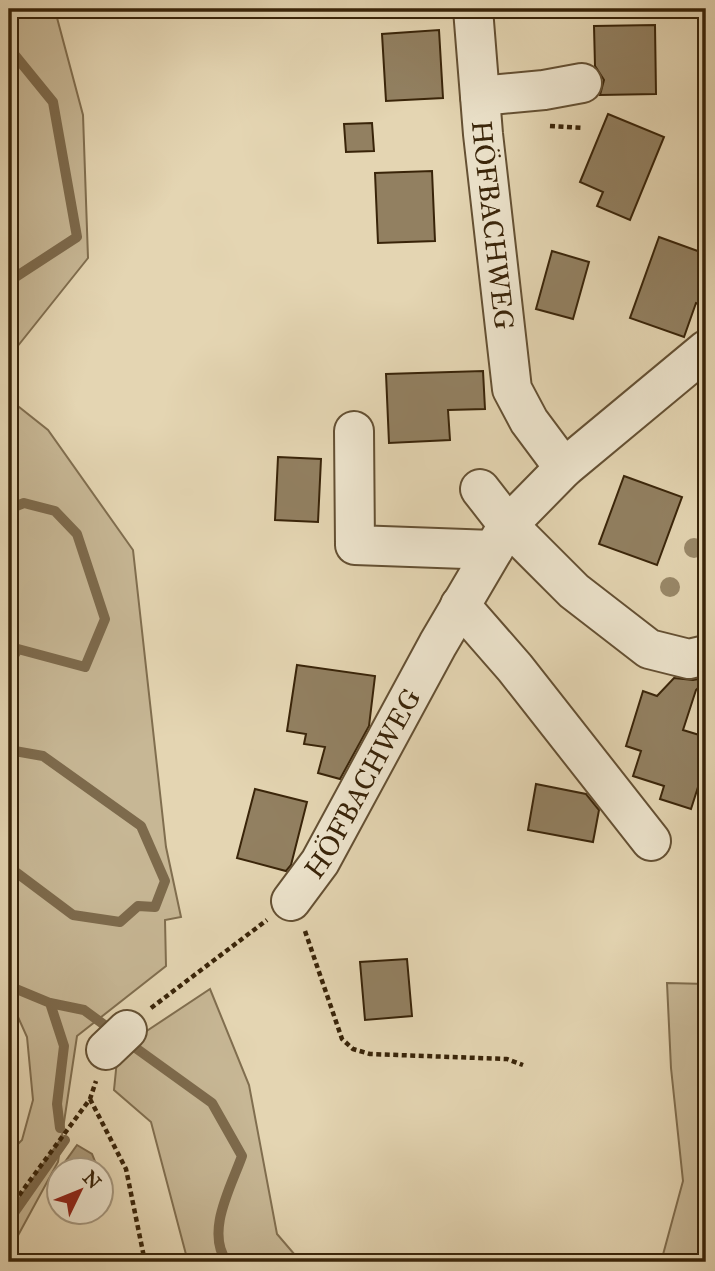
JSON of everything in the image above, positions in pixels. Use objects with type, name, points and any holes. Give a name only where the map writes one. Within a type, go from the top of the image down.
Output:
[{"type":"street","name":"HÖFBACHWEG","points":[[473,9],[512,389],[529,421],[564,468]]},
{"type":"street","points":[[480,96],[544,90],[582,83]]},
{"type":"street","name":"HÖFBACHWEG","points":[[291,901],[320,862],[460,605],[500,538],[564,468],[706,350]]},
{"type":"street","points":[[354,430],[355,545],[500,538]]},
{"type":"street","points":[[480,489],[500,538],[649,649],[689,659],[706,654]]},
{"type":"street","points":[[460,605],[515,668],[650,841]]},
{"type":"path","name":"HÖFBACHWEG","points":[[116,1040],[160,1000],[291,901]]},
{"type":"path","points":[[291,901],[307,937],[342,1038],[353,1049],[370,1054],[507,1059],[523,1065]]},
{"type":"path","points":[[9,1209],[90,1099],[126,1169],[145,1262]]},
{"type":"shaded area","points":[[9,9],[58,9],[56,14],[83,115],[88,258],[9,357]]},
{"type":"shaded area","points":[[9,399],[48,430],[133,550],[166,847],[181,917],[165,920],[166,966],[77,1036],[59,1156],[46,1156],[46,1184],[9,1252],[9,1153],[22,1140],[33,1100],[27,1037],[9,997]]},
{"type":"shaded area","points":[[667,983],[706,984],[706,1262],[661,1262],[683,1181],[671,1068]]},
{"type":"shaded area","points":[[210,989],[249,1085],[277,1234],[301,1262],[188,1262],[151,1122],[114,1090],[118,1050]]},
{"type":"shaded area","points":[[77,1145],[93,1156],[69,1156]]},
{"type":"building","points":[[655,25],[656,94],[600,95],[604,80],[595,66],[594,26]]},
{"type":"building","points":[[439,30],[443,98],[386,101],[382,34]]},
{"type":"building","points":[[608,114],[664,137],[630,220],[597,206],[603,192],[580,182]]},
{"type":"building","points":[[372,123],[374,151],[346,152],[344,124]]},
{"type":"building","points":[[432,171],[435,241],[378,243],[375,173]]},
{"type":"building","points":[[659,237],[706,254],[706,307],[696,303],[684,337],[630,318]]},
{"type":"building","points":[[552,251],[589,262],[573,319],[536,309]]},
{"type":"building","points":[[483,371],[485,409],[448,410],[450,440],[389,443],[386,374]]},
{"type":"building","points":[[278,457],[321,459],[318,522],[275,520]]},
{"type":"building","points":[[624,476],[682,497],[657,565],[599,544]]},
{"type":"building","points":[[297,665],[375,676],[369,726],[340,779],[318,773],[325,747],[304,744],[306,734],[287,731]]},
{"type":"building","points":[[674,678],[706,680],[696,690],[683,730],[706,737],[706,762],[691,809],[660,799],[664,786],[633,776],[641,751],[626,746],[643,691],[657,696]]},
{"type":"building","points":[[536,784],[586,794],[599,810],[593,842],[528,830]]},
{"type":"building","points":[[255,789],[307,802],[291,865],[286,871],[237,858]]},
{"type":"building","points":[[407,959],[412,1016],[365,1020],[360,962]]},
{"type":"waterway","points":[[9,48],[53,102],[77,237],[14,278],[9,275]]},
{"type":"waterway","points":[[9,509],[24,503],[55,511],[77,534],[105,619],[85,667],[18,649],[9,664]]},
{"type":"waterway","points":[[9,750],[43,756],[141,826],[165,881],[155,907],[138,906],[120,922],[73,915],[17,873],[9,871]]},
{"type":"waterway","points":[[9,986],[50,1003],[84,1010],[114,1032]]},
{"type":"waterway","points":[[50,1003],[64,1046],[57,1104],[60,1128]]},
{"type":"waterway","points":[[126,1041],[212,1103],[242,1156],[219,1223],[221,1250],[227,1262]]},
{"type":"waterway","points":[[9,1220],[65,1140]]}]
